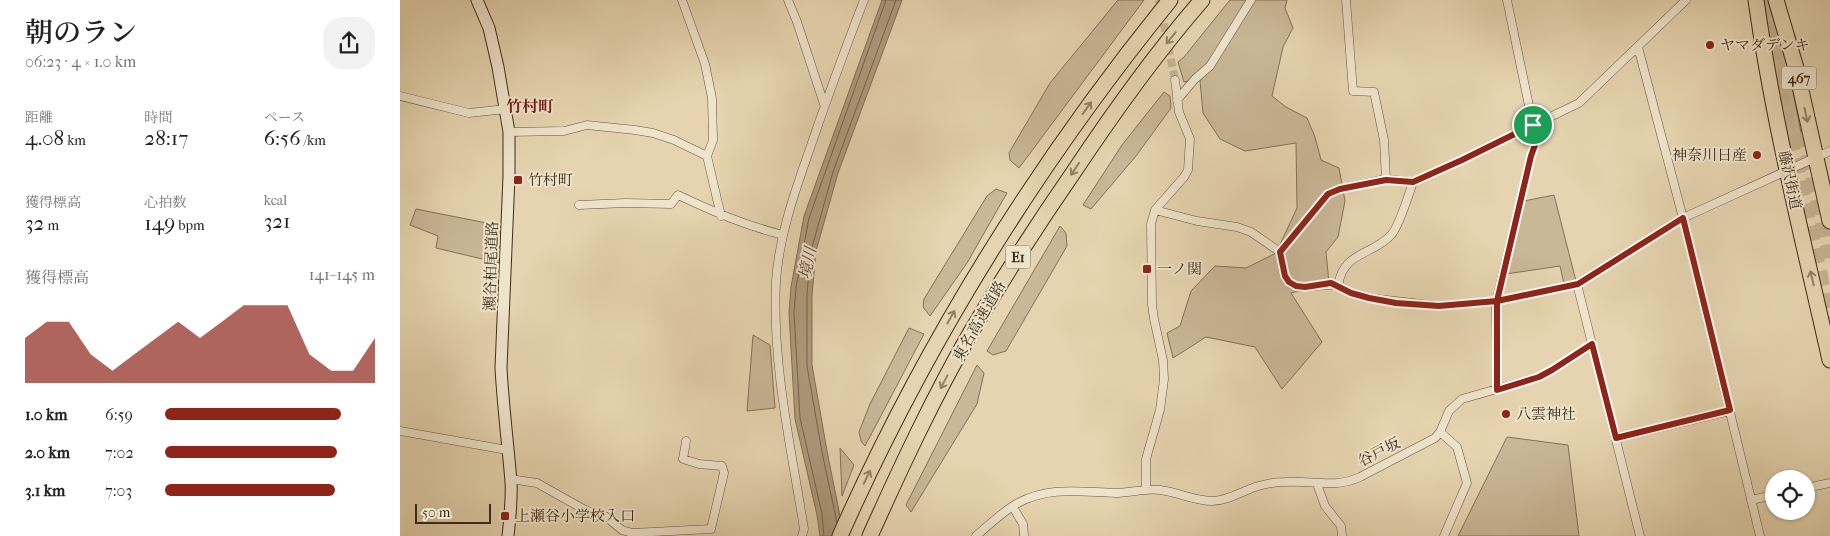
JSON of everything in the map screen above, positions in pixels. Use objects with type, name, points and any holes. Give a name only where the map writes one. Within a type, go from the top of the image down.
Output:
[{"type":"highway","name":"東名高速道路","points":[[840,536],[932,352],[995,244],[1072,129],[1131,48],[1170,0]]},
{"type":"highway","name":"東名高速道路","points":[[870,536],[940,390],[1006,275],[1093,142],[1151,63],[1202,0]]},
{"type":"highway","name":"藤沢街道","points":[[1756,0],[1763,52],[1830,360]]},
{"type":"highway","name":"467","points":[[1776,0],[1796,68],[1830,221]]},
{"type":"main road","name":"瀬谷柏尾道路","points":[[477,0],[489,28],[509,132],[501,368],[510,479],[511,507],[508,536]]},
{"type":"street","points":[[682,0],[705,64],[712,98],[713,140],[708,156],[721,216]]},
{"type":"street","points":[[788,0],[824,104]]},
{"type":"street","points":[[802,536],[804,529],[785,422],[778,367],[775,320],[776,281],[783,235],[791,204],[824,104],[864,0]]},
{"type":"street","points":[[1177,100],[1195,78],[1210,66],[1251,0]]},
{"type":"street","points":[[1346,0],[1353,91],[1374,92],[1384,140],[1386,180]]},
{"type":"street","points":[[1507,0],[1533,125]]},
{"type":"street","points":[[1280,252],[1328,194],[1340,189],[1386,180],[1413,182],[1579,103],[1686,0]]},
{"type":"street","points":[[1638,47],[1683,218],[1760,536]]},
{"type":"street","points":[[1146,490],[1146,459],[1160,410],[1164,379],[1164,360],[1152,304],[1151,224],[1155,210],[1188,170],[1190,139],[1179,112],[1175,80]]},
{"type":"street","points":[[400,96],[469,113],[506,109]]},
{"type":"street","points":[[1497,390],[1497,301],[1531,156],[1544,120]]},
{"type":"street","points":[[509,132],[564,131],[587,126],[631,130],[653,133],[674,140],[708,156]]},
{"type":"street","points":[[1155,210],[1197,221],[1237,227],[1251,232],[1280,252],[1285,276],[1289,282],[1296,286],[1305,287],[1331,283],[1351,293],[1396,303],[1439,306],[1497,301],[1578,284],[1683,218],[1830,151]]},
{"type":"street","points":[[1338,286],[1342,272],[1350,260],[1393,234],[1413,182]]},
{"type":"street","points":[[579,205],[671,204],[678,195],[721,216],[761,230],[783,235]]},
{"type":"street","points":[[1578,284],[1640,536]]},
{"type":"street","name":"谷戸坂","points":[[976,536],[1013,507],[1035,496],[1052,492],[1078,490],[1116,493],[1160,490],[1213,501],[1274,483],[1316,484],[1355,480],[1435,438],[1440,432],[1449,411],[1462,399],[1539,377],[1592,344]]},
{"type":"street","points":[[1616,438],[1730,410]]},
{"type":"street","points":[[400,431],[507,450]]},
{"type":"street","points":[[1440,432],[1457,447],[1466,483],[1444,536]]},
{"type":"street","points":[[510,479],[537,483],[585,510],[604,516],[622,530],[632,533],[711,529],[724,473],[722,466],[699,464],[683,460],[686,441]]},
{"type":"street","points":[[1815,486],[1830,483]]},
{"type":"street","points":[[1316,484],[1325,506],[1341,526],[1342,536]]},
{"type":"street","points":[[1751,500],[1765,497]]},
{"type":"street","points":[[1013,507],[1023,524],[1024,535]]},
{"type":"shaded area","points":[[1118,0],[1144,0],[1019,168],[1010,160],[1009,153],[1050,83]]},
{"type":"shaded area","points":[[1230,0],[1251,0],[1241,17],[1255,0],[1287,0],[1285,8],[1293,28],[1283,47],[1272,96],[1286,107],[1307,118],[1315,137],[1321,160],[1339,168],[1345,201],[1338,237],[1326,252],[1329,283],[1291,293],[1322,342],[1282,389],[1255,347],[1206,337],[1173,358],[1167,333],[1180,326],[1191,291],[1215,266],[1246,268],[1276,253],[1297,208],[1296,143],[1245,151],[1220,139],[1203,113],[1200,81],[1207,69],[1195,79],[1184,82],[1178,62]]},
{"type":"shaded area","points":[[1762,0],[1772,0],[1783,40],[1802,138],[1784,142]]},
{"type":"shaded area","points":[[1164,92],[1170,96],[1171,108],[1136,156],[1091,209],[1083,205],[1122,145]]},
{"type":"shaded area","points":[[996,189],[1007,193],[967,263],[930,316],[923,307],[924,299],[987,196]]},
{"type":"shaded area","points":[[1554,195],[1576,281],[1564,284],[1560,266],[1506,274],[1524,201]]},
{"type":"shaded area","points":[[416,209],[502,226],[499,263],[436,248],[438,236],[410,225]]},
{"type":"shaded area","points":[[1060,226],[1066,233],[1067,246],[1006,351],[993,355],[987,351]]},
{"type":"shaded area","points":[[909,328],[924,334],[865,446],[861,441],[859,432],[870,404]]},
{"type":"shaded area","points":[[753,335],[770,345],[775,408],[747,411]]},
{"type":"shaded area","points":[[977,365],[984,373],[977,404],[911,512],[906,505]]},
{"type":"shaded area","points":[[1507,437],[1568,445],[1579,536],[1458,536]]},
{"type":"shaded area","points":[[840,448],[854,465],[842,496]]},
{"type":"water","name":"境川","points":[[882,0],[902,0],[838,173],[816,251],[812,295],[812,365],[844,536],[820,536],[795,419],[789,313],[791,287],[804,216]]},
{"type":"tunnel","points":[[1159,0],[1175,80]]},
{"type":"tunnel","points":[[1771,0],[1771,27],[1783,102],[1830,321]]},
{"type":"tunnel","points":[[1803,132],[1830,258]]},
{"type":"place","name":"ヤマダデンキ","points":[[1710,45]]},
{"type":"place","name":"神奈川日産","points":[[1757,155]]},
{"type":"place","name":"竹村町","points":[[518,180]]},
{"type":"place","name":"一ノ関","points":[[1147,269]]},
{"type":"place","name":"八雲神社","points":[[1506,414]]},
{"type":"place","name":"上瀬谷小学校入口","points":[[505,516]]},
{"type":"district","name":"竹村町","points":[[530,106]]},
{"type":"route","points":[[1533,125],[1413,182],[1386,180],[1340,189],[1328,194],[1280,252],[1285,276],[1289,282],[1296,286],[1305,287],[1331,283],[1351,293],[1396,303],[1439,306],[1497,301],[1497,390],[1539,377],[1592,344],[1616,438],[1730,410],[1683,218],[1578,284],[1497,301],[1531,156],[1544,120],[1533,125]]}]
